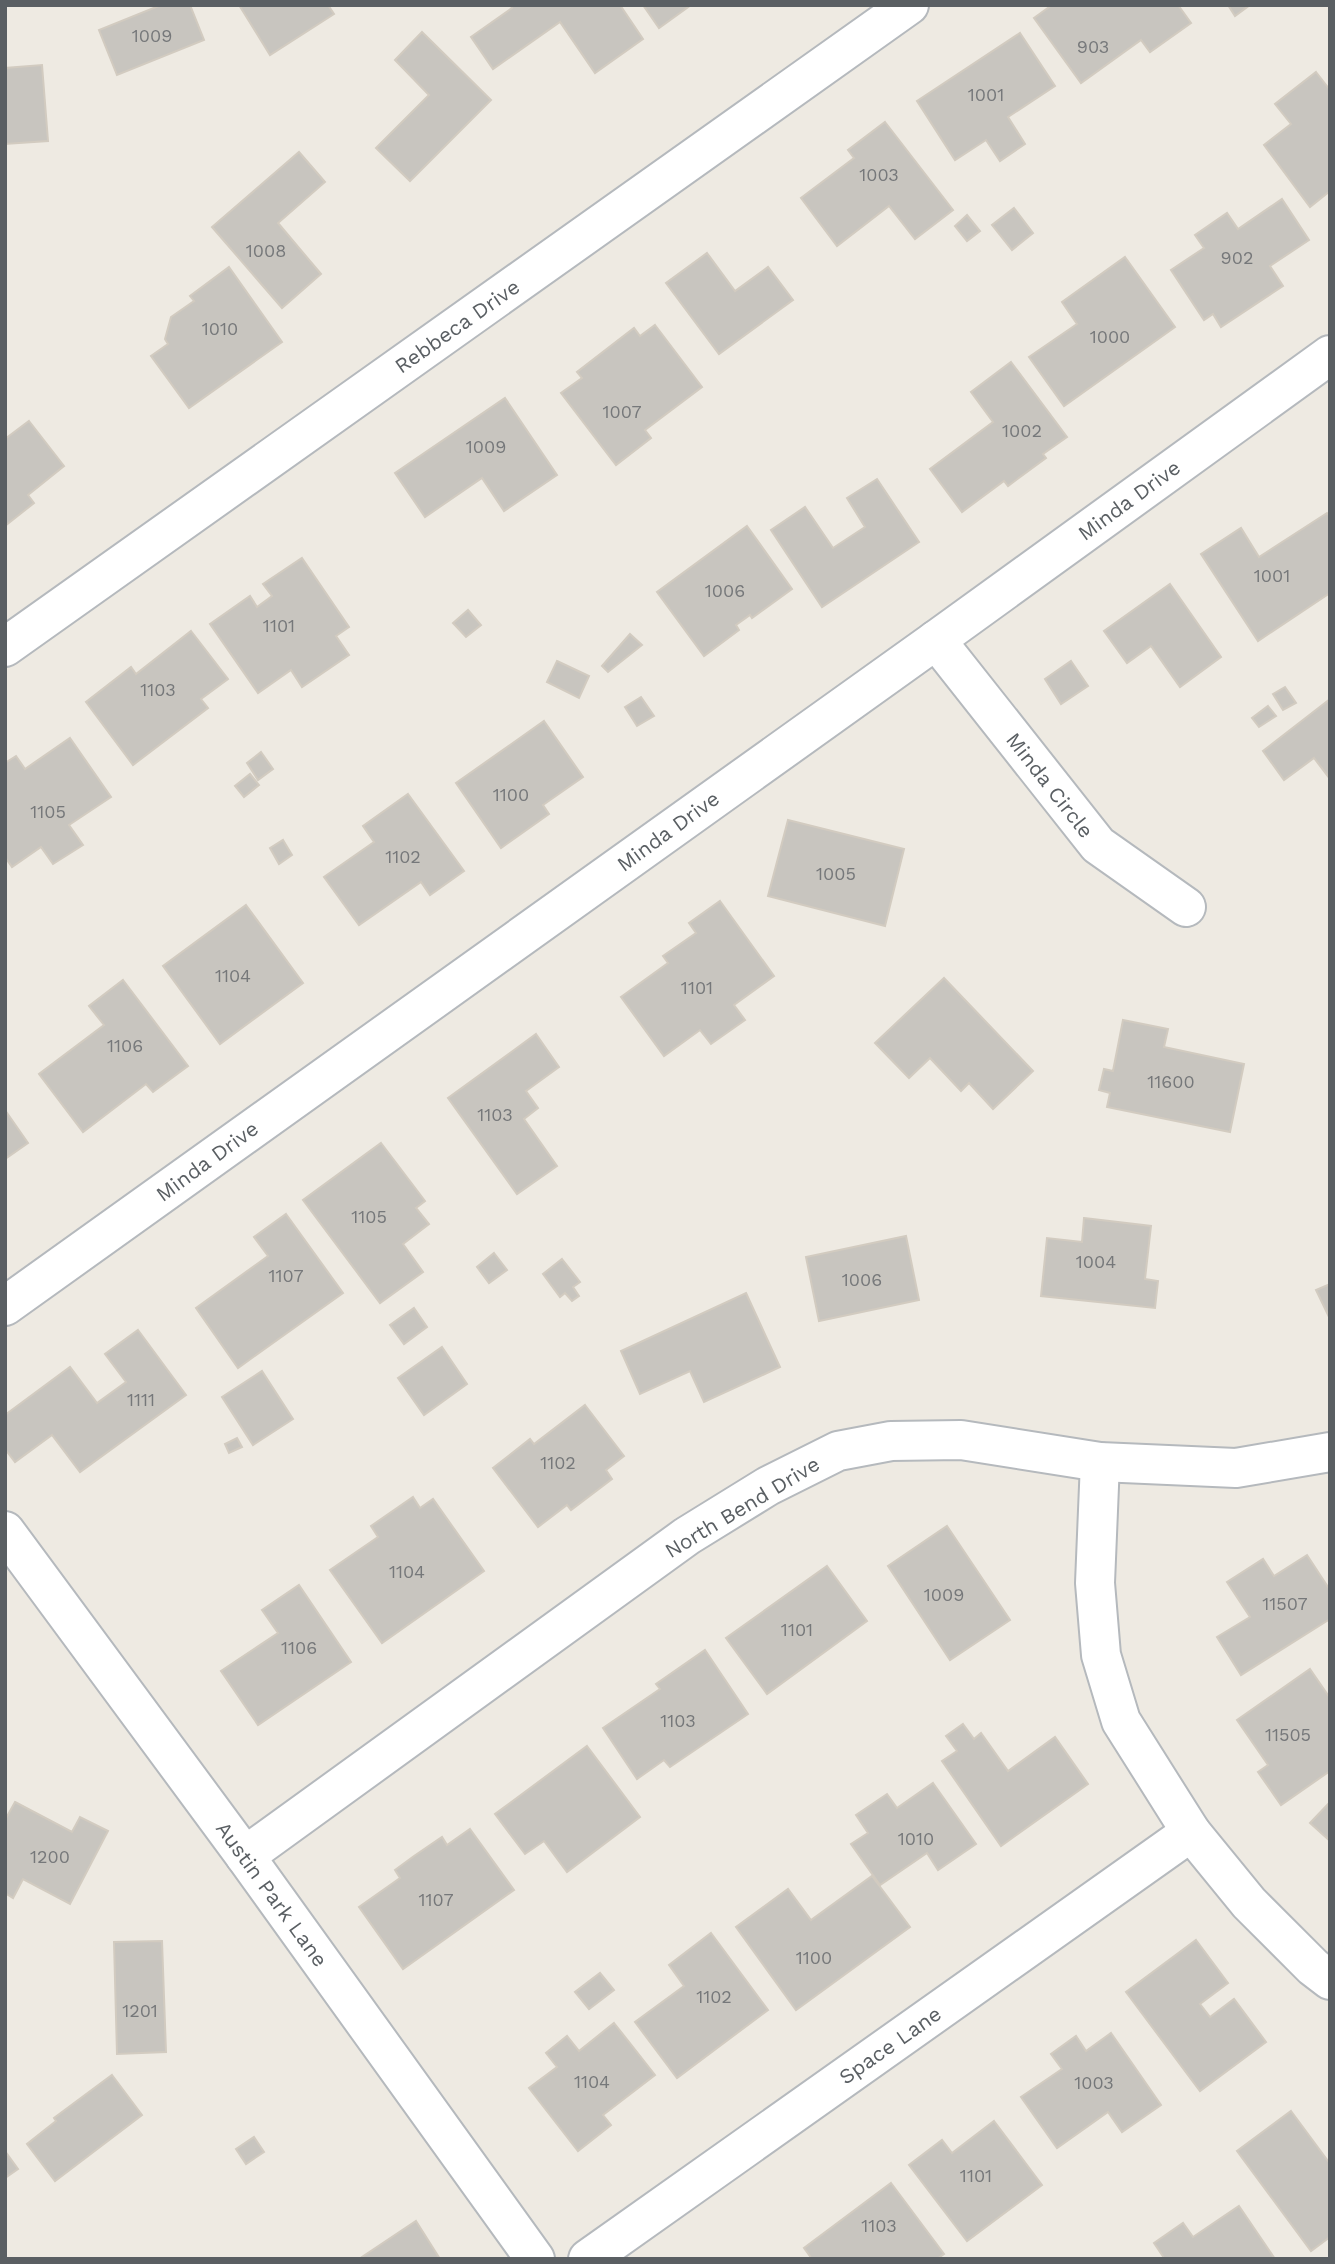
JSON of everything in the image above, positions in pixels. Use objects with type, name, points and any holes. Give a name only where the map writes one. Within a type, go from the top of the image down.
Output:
[{"type":"street","name":"Rebbeca Drive","points":[[5,647],[909,5]]},
{"type":"street","name":"Minda Drive","points":[[5,1306],[1330,355]]},
{"type":"street","name":"Minda Circle","points":[[936,640],[1098,845],[1186,907]]},
{"type":"street","name":"North Bend Drive","points":[[245,1856],[687,1536],[768,1486],[838,1451],[891,1441],[961,1440],[1100,1462],[1236,1468],[1330,1452]]},
{"type":"street","points":[[1100,1462],[1095,1583],[1101,1655],[1121,1721],[1191,1832],[1249,1903],[1313,1967],[1330,1980]]},
{"type":"street","name":"Austin Park Lane","points":[[5,1531],[245,1856],[535,2259]]},
{"type":"street","name":"Space Lane","points":[[588,2259],[1191,1832]]},
{"type":"building","points":[[161,5],[190,5],[204,40],[117,75],[99,30]]},
{"type":"building","points":[[239,5],[328,5],[334,14],[270,55]]},
{"type":"building","points":[[510,5],[620,5],[643,39],[595,73],[560,22],[493,69],[471,37],[512,8]]},
{"type":"building","points":[[643,5],[691,5],[659,28]]},
{"type":"building","points":[[1052,5],[1178,5],[1191,23],[1150,52],[1141,40],[1081,83],[1034,18]]},
{"type":"building","points":[[1228,5],[1250,5],[1235,16]]},
{"type":"building","points":[[422,32],[491,100],[410,181],[376,148],[429,95],[395,60]]},
{"type":"building","points":[[1020,33],[1055,86],[1008,117],[1025,144],[1000,161],[986,140],[955,160],[917,101]]},
{"type":"building","points":[[42,65],[48,141],[5,144],[5,68]]},
{"type":"building","points":[[1316,72],[1330,90],[1330,191],[1310,207],[1264,145],[1291,124],[1275,104]]},
{"type":"building","points":[[885,122],[953,210],[915,239],[889,206],[837,246],[801,198],[854,158],[848,150]]},
{"type":"building","points":[[299,152],[325,182],[278,223],[321,274],[282,308],[212,227]]},
{"type":"building","points":[[1282,199],[1309,240],[1270,266],[1283,286],[1221,327],[1213,314],[1204,320],[1171,270],[1204,248],[1195,235],[1227,213],[1238,229]]},
{"type":"building","points":[[1014,208],[1033,233],[1012,250],[992,225]]},
{"type":"building","points":[[967,215],[980,231],[967,241],[955,226]]},
{"type":"building","points":[[707,253],[735,291],[768,267],[793,300],[719,354],[666,283]]},
{"type":"building","points":[[1125,257],[1175,327],[1064,406],[1029,357],[1077,324],[1062,302]]},
{"type":"building","points":[[229,267],[282,342],[189,408],[151,356],[168,344],[165,339],[171,317],[194,301],[190,296]]},
{"type":"building","points":[[655,325],[702,387],[645,430],[651,438],[616,465],[561,393],[582,378],[577,372],[634,328],[640,336]]},
{"type":"building","points":[[1011,362],[1067,437],[1043,454],[1046,458],[1008,486],[1004,481],[962,512],[930,469],[993,422],[971,392]]},
{"type":"building","points":[[505,398],[557,475],[504,511],[482,478],[425,517],[395,473]]},
{"type":"building","points":[[29,421],[64,466],[28,495],[34,503],[5,526],[5,439]]},
{"type":"building","points":[[877,479],[919,542],[822,607],[771,530],[805,507],[833,548],[865,527],[847,498]]},
{"type":"building","points":[[1327,513],[1330,517],[1330,593],[1258,641],[1201,554],[1241,528],[1259,557]]},
{"type":"building","points":[[747,526],[792,589],[752,618],[750,615],[736,625],[739,630],[704,656],[657,592]]},
{"type":"building","points":[[302,558],[349,627],[336,636],[349,655],[302,687],[291,670],[258,693],[210,624],[250,596],[257,607],[272,596],[263,584]]},
{"type":"building","points":[[1170,584],[1221,657],[1180,687],[1151,646],[1127,663],[1104,631]]},
{"type":"building","points":[[468,610],[481,625],[466,637],[453,623]]},
{"type":"building","points":[[191,631],[228,679],[201,699],[208,708],[133,765],[86,702],[131,667],[136,674]]},
{"type":"building","points":[[630,634],[642,645],[608,672],[602,666]]},
{"type":"building","points":[[557,661],[589,676],[579,698],[547,682]]},
{"type":"building","points":[[1071,661],[1088,686],[1061,704],[1045,679]]},
{"type":"building","points":[[1285,687],[1296,703],[1283,710],[1273,694]]},
{"type":"building","points":[[641,697],[654,716],[637,726],[625,707]]},
{"type":"building","points":[[1330,699],[1330,779],[1314,758],[1284,780],[1263,751]]},
{"type":"building","points":[[1268,706],[1276,716],[1259,727],[1252,718]]},
{"type":"building","points":[[544,721],[583,777],[543,805],[549,814],[501,848],[456,783]]},
{"type":"building","points":[[70,738],[111,797],[69,825],[83,845],[53,864],[41,847],[12,867],[5,857],[5,763],[16,756],[25,769]]},
{"type":"building","points":[[261,752],[273,769],[258,780],[247,763]]},
{"type":"building","points":[[250,774],[259,785],[244,797],[235,786]]},
{"type":"building","points":[[408,794],[464,871],[430,895],[421,882],[359,925],[324,877],[374,842],[363,826]]},
{"type":"building","points":[[788,820],[904,849],[885,926],[768,896]]},
{"type":"building","points":[[283,840],[292,855],[279,864],[270,848]]},
{"type":"building","points":[[720,901],[774,976],[734,1005],[745,1020],[711,1044],[700,1030],[664,1056],[621,997],[668,963],[663,956],[696,933],[689,923]]},
{"type":"building","points":[[246,905],[303,983],[220,1044],[163,966]]},
{"type":"building","points":[[944,978],[1033,1071],[993,1109],[969,1083],[961,1091],[930,1058],[909,1078],[875,1043]]},
{"type":"building","points":[[123,980],[188,1066],[153,1092],[146,1084],[83,1132],[39,1074],[104,1025],[89,1006]]},
{"type":"building","points":[[1123,1020],[1168,1029],[1164,1047],[1244,1064],[1230,1132],[1107,1107],[1110,1093],[1099,1090],[1104,1069],[1113,1071]]},
{"type":"building","points":[[536,1034],[559,1067],[526,1091],[538,1108],[524,1119],[557,1166],[517,1194],[448,1098]]},
{"type":"building","points":[[5,1110],[28,1143],[5,1159]]},
{"type":"building","points":[[381,1143],[425,1201],[416,1208],[429,1224],[403,1244],[423,1272],[380,1303],[303,1200]]},
{"type":"building","points":[[286,1214],[343,1293],[238,1368],[196,1308],[268,1256],[254,1237]]},
{"type":"building","points":[[1084,1218],[1151,1226],[1145,1279],[1158,1281],[1155,1308],[1041,1296],[1047,1238],[1082,1242]]},
{"type":"building","points":[[906,1236],[919,1300],[819,1321],[806,1257]]},
{"type":"building","points":[[494,1253],[507,1270],[489,1283],[477,1267]]},
{"type":"building","points":[[562,1259],[580,1282],[573,1287],[579,1296],[572,1301],[565,1293],[560,1297],[543,1274]]},
{"type":"building","points":[[1330,1284],[1330,1319],[1316,1290]]},
{"type":"building","points":[[746,1293],[780,1367],[704,1402],[690,1371],[640,1394],[621,1351]]},
{"type":"building","points":[[414,1308],[427,1327],[404,1344],[390,1325]]},
{"type":"building","points":[[138,1330],[186,1395],[80,1472],[52,1435],[15,1462],[5,1449],[5,1415],[70,1367],[97,1403],[126,1382],[105,1354]]},
{"type":"building","points":[[442,1347],[467,1384],[424,1415],[398,1378]]},
{"type":"building","points":[[262,1371],[293,1419],[253,1445],[222,1397]]},
{"type":"building","points":[[585,1405],[624,1456],[606,1470],[612,1479],[571,1510],[567,1505],[538,1527],[493,1468],[530,1439],[534,1444]]},
{"type":"building","points":[[237,1438],[242,1447],[229,1453],[225,1444]]},
{"type":"building","points":[[413,1497],[420,1508],[433,1499],[484,1571],[382,1643],[330,1570],[378,1537],[371,1526]]},
{"type":"building","points":[[947,1526],[1010,1620],[950,1660],[888,1566]]},
{"type":"building","points":[[1307,1555],[1330,1590],[1330,1619],[1241,1675],[1217,1637],[1250,1617],[1227,1582],[1263,1559],[1274,1576]]},
{"type":"building","points":[[827,1566],[867,1621],[767,1694],[726,1638]]},
{"type":"building","points":[[299,1585],[351,1662],[258,1725],[221,1671],[278,1633],[262,1610]]},
{"type":"building","points":[[705,1650],[748,1714],[670,1767],[664,1760],[637,1779],[603,1728],[660,1689],[656,1684]]},
{"type":"building","points":[[1310,1669],[1330,1698],[1330,1771],[1281,1805],[1258,1772],[1268,1765],[1237,1720]]},
{"type":"building","points":[[963,1724],[974,1739],[981,1733],[1008,1771],[1055,1737],[1088,1784],[1001,1846],[942,1761],[957,1751],[946,1736]]},
{"type":"building","points":[[587,1746],[640,1817],[567,1872],[544,1841],[525,1854],[495,1814]]},
{"type":"building","points":[[933,1783],[976,1844],[938,1870],[927,1853],[880,1885],[851,1844],[868,1833],[856,1815],[887,1794],[897,1808]]},
{"type":"building","points":[[15,1802],[72,1832],[80,1817],[108,1831],[70,1904],[23,1879],[13,1898],[5,1893],[5,1820]]},
{"type":"building","points":[[1330,1802],[1330,1841],[1310,1823]]},
{"type":"building","points":[[470,1829],[514,1890],[403,1969],[359,1907],[400,1878],[395,1870],[414,1856],[442,1837],[447,1845]]},
{"type":"building","points":[[872,1876],[910,1927],[796,2010],[736,1927],[788,1889],[811,1920]]},
{"type":"building","points":[[711,1933],[768,2010],[677,2078],[635,2022],[684,1986],[669,1965]]},
{"type":"building","points":[[1196,1940],[1228,1983],[1200,2004],[1210,2017],[1234,1999],[1266,2042],[1200,2091],[1126,1992]]},
{"type":"building","points":[[162,1941],[166,2052],[117,2054],[114,1942]]},
{"type":"building","points":[[600,1973],[614,1990],[589,2009],[575,1992]]},
{"type":"building","points":[[614,2023],[655,2075],[603,2115],[611,2125],[578,2151],[529,2088],[557,2067],[546,2053],[567,2036],[579,2051]]},
{"type":"building","points":[[1111,2033],[1161,2105],[1122,2132],[1108,2112],[1057,2148],[1021,2097],[1062,2069],[1051,2054],[1076,2036],[1086,2051]]},
{"type":"building","points":[[112,2075],[142,2115],[55,2181],[27,2144],[56,2121],[54,2118]]},
{"type":"building","points":[[1291,2111],[1328,2161],[1330,2159],[1330,2237],[1311,2251],[1237,2151]]},
{"type":"building","points":[[994,2121],[1042,2185],[967,2241],[909,2165],[942,2140],[952,2153]]},
{"type":"building","points":[[254,2137],[264,2152],[246,2164],[236,2149]]},
{"type":"building","points":[[5,2151],[18,2169],[5,2178]]},
{"type":"building","points":[[891,2183],[944,2254],[937,2259],[812,2259],[804,2248]]},
{"type":"building","points":[[1239,2206],[1275,2259],[1163,2259],[1154,2243],[1183,2223],[1193,2237]]},
{"type":"building","points":[[416,2221],[440,2259],[359,2259]]}]
